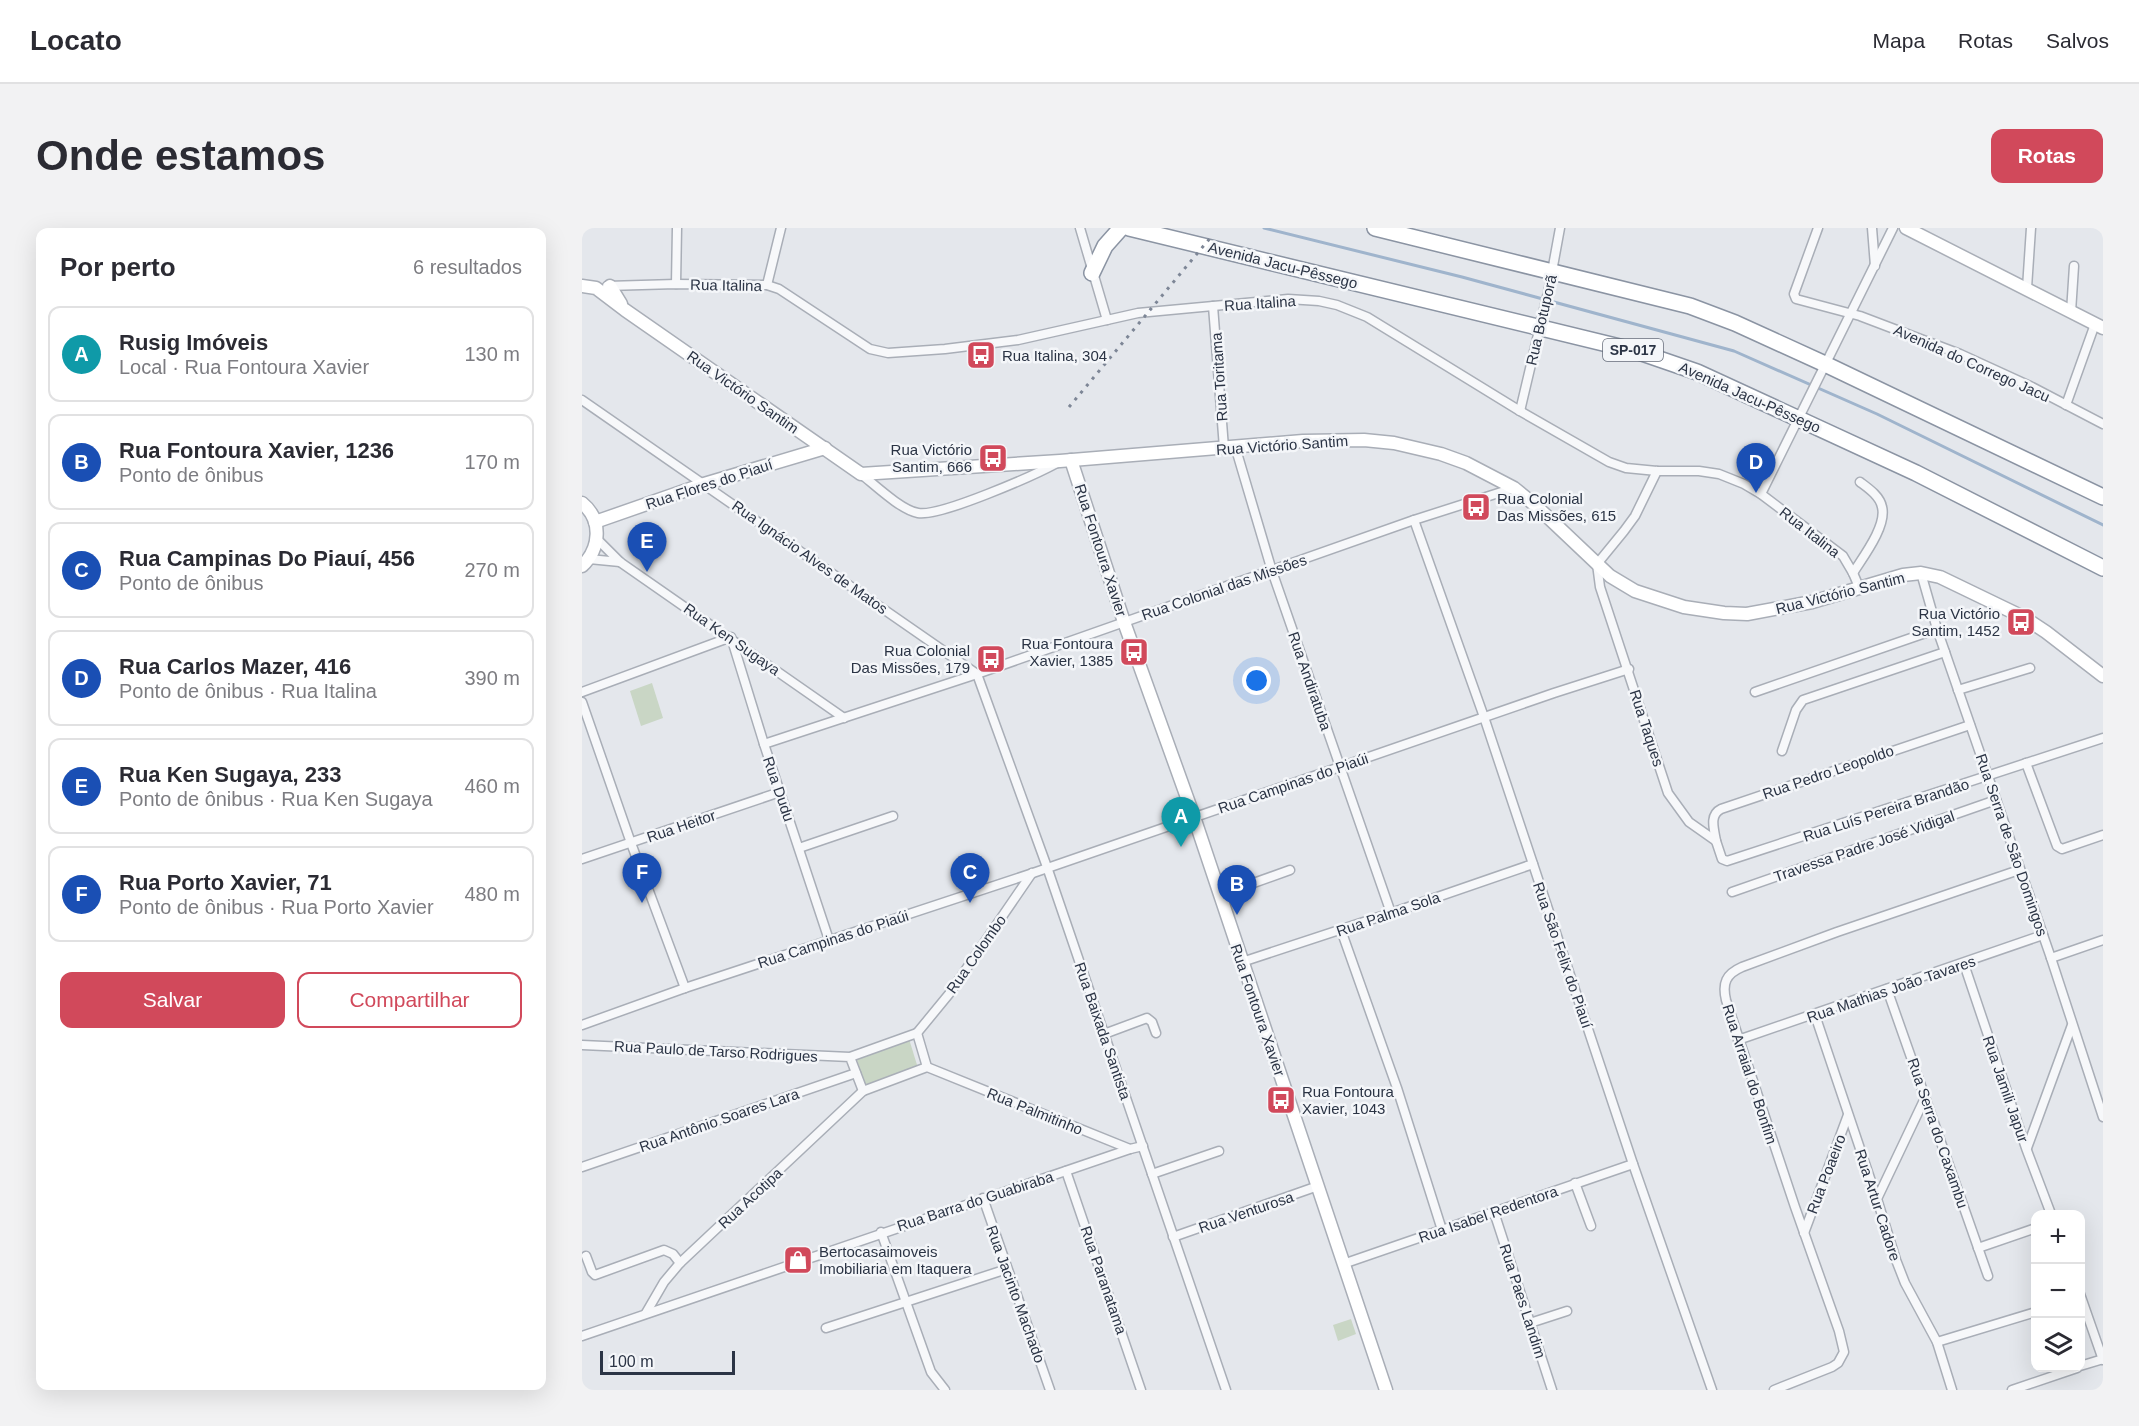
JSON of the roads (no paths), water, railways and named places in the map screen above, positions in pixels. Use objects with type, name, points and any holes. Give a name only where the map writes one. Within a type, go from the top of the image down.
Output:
[{"type":"highway","points":[[1092,273],[1106,244],[1121,228]]},
{"type":"highway","name":"Avenida Jacu-Pêssego","points":[[1129,228],[1541,323],[1663,359],[1800,417],[2103,568]]},
{"type":"highway","points":[[1375,228],[1690,306],[1735,323],[1822,370],[2103,497]]},
{"type":"street","points":[[676,228],[676,284]]},
{"type":"street","points":[[767,285],[781,228]]},
{"type":"street","points":[[1080,228],[1107,320]]},
{"type":"street","name":"Rua Botuporã","points":[[1520,411],[1549,288],[1560,228]]},
{"type":"street","name":"Avenida do Corrego Jacu","points":[[1818,228],[1794,294],[1796,299],[1852,313],[1960,354],[2103,424]]},
{"type":"street","points":[[1872,228],[1875,266]]},
{"type":"street","points":[[1761,494],[1893,228]]},
{"type":"street","points":[[1906,228],[2099,326],[2066,405]]},
{"type":"street","points":[[2026,288],[2031,228]]},
{"type":"street","points":[[2071,312],[2074,266]]},
{"type":"street","name":"Rua Italina","points":[[596,288],[676,284],[767,285],[779,289],[879,352],[945,349],[1018,340],[1138,313],[1288,299],[1337,305],[1367,317],[1520,411],[1609,462],[1626,468],[1719,474],[1744,483],[1843,556],[1859,587]]},
{"type":"street","name":"Rua Victório Santim","points":[[582,286],[596,288],[825,448],[908,509],[921,513],[942,509],[1040,473],[1066,460]]},
{"type":"street","name":"Rua Victório Santim","points":[[610,286],[625,310]]},
{"type":"street","name":"Rua Toritama","points":[[1213,306],[1230,447]]},
{"type":"street","name":"Rua Ignácio Alves de Matos","points":[[582,400],[977,674]]},
{"type":"street","name":"Rua Victório Santim","points":[[861,474],[1336,440],[1394,443],[1441,454],[1514,488],[1597,564],[1622,585],[1635,591],[1684,607],[1724,614],[1772,611],[1812,602],[1903,575],[1921,573],[1940,577],[2018,614],[2046,632],[2103,676]]},
{"type":"street","name":"Rua Andiratuba","points":[[1230,447],[1391,913]]},
{"type":"street","name":"Rua Flores do Piauí","points":[[595,522],[704,484],[825,448]]},
{"type":"street","name":"Rua Fontoura Xavier","points":[[1066,460],[1194,817],[1386,1390]]},
{"type":"street","points":[[1597,564],[1630,524],[1658,471]]},
{"type":"street","points":[[1853,573],[1870,546],[1882,516],[1882,506],[1876,495],[1860,482]]},
{"type":"street","name":"Rua Colonial das Missões","points":[[764,744],[977,674],[1414,520],[1514,488]]},
{"type":"street","points":[[582,503],[587,506],[595,522],[597,539],[586,562]]},
{"type":"street","name":"Rua São Felix do Piauí","points":[[1414,520],[1484,717],[1633,1164],[1712,1390]]},
{"type":"street","name":"Rua Ken Sugaya","points":[[597,539],[620,562],[844,718]]},
{"type":"street","name":"Rua Ken Sugaya","points":[[586,562],[620,562]]},
{"type":"street","name":"Rua Taques","points":[[1597,564],[1604,602],[1629,669],[1668,793],[1689,822],[1716,841],[1722,859],[1727,861],[1736,859]]},
{"type":"street","name":"Rua Serra de São Domingos","points":[[1921,573],[1937,629],[2051,958],[2103,1117]]},
{"type":"street","points":[[1755,692],[1937,629]]},
{"type":"street","points":[[582,692],[731,638]]},
{"type":"street","name":"Rua Dudu","points":[[731,638],[829,940]]},
{"type":"street","points":[[1782,751],[1796,710],[1803,700],[1945,652]]},
{"type":"street","points":[[1958,690],[2030,668]]},
{"type":"street","name":"Rua Campinas do Piaúi","points":[[582,1025],[685,988],[1033,873],[1629,669]]},
{"type":"street","name":"Rua Baixada Santista","points":[[977,674],[1047,867],[1226,1390]]},
{"type":"street","points":[[582,702],[685,988]]},
{"type":"street","name":"Rua Pedro Leopoldo","points":[[1716,841],[1713,817],[1721,808],[1970,724]]},
{"type":"street","name":"Rua Luís Pereira Brandão","points":[[1736,859],[2103,738]]},
{"type":"street","points":[[2026,763],[2057,846],[2062,849],[2103,835]]},
{"type":"street","name":"Rua Heitor","points":[[582,859],[780,792]]},
{"type":"street","name":"Travessa Padre José Vidigal","points":[[1732,892],[1996,800]]},
{"type":"street","points":[[799,848],[893,816]]},
{"type":"street","name":"Rua Palma Sola","points":[[1242,962],[1533,864]]},
{"type":"street","points":[[1220,895],[1290,870]]},
{"type":"street","name":"Rua Arraial do Bonfim","points":[[1774,1390],[1838,1363],[1844,1352],[1843,1343],[1738,1040],[1724,992],[1727,975],[1837,932],[2019,870]]},
{"type":"street","name":"Rua Colombo","points":[[917,1033],[949,994],[1033,873]]},
{"type":"street","points":[[1341,930],[1397,1088],[1442,1230]]},
{"type":"street","name":"Rua Mathias João Tavares","points":[[1738,1040],[2043,935]]},
{"type":"street","points":[[2051,958],[2103,939]]},
{"type":"street","name":"Rua Jamili Japur","points":[[1964,964],[2049,1210]]},
{"type":"street","name":"Rua Serra do Caxambu","points":[[1887,990],[1988,1276]]},
{"type":"street","name":"Rua Artur Cadore","points":[[1815,1015],[1905,1283],[1936,1342],[1952,1390]]},
{"type":"street","points":[[1104,1034],[1147,1018],[1152,1022],[1156,1033]]},
{"type":"street","points":[[2026,1148],[2072,1025]]},
{"type":"street","points":[[917,1033],[927,1067],[863,1091],[850,1057],[917,1033]]},
{"type":"street","name":"Rua Paulo de Tarso Rodrigues","points":[[582,1045],[850,1057]]},
{"type":"street","name":"Rua Palmitinho","points":[[927,1067],[1130,1149]]},
{"type":"street","name":"Rua Antônio Soares Lara","points":[[582,1167],[856,1073]]},
{"type":"street","name":"Rua Acotipa","points":[[646,1313],[664,1282],[680,1263],[863,1091]]},
{"type":"street","points":[[1877,1199],[1925,1098]]},
{"type":"street","name":"Rua Poaeiro","points":[[1804,1233],[1848,1115]]},
{"type":"street","points":[[1130,1149],[1143,1146]]},
{"type":"street","name":"Rua Barra do Guabiraba","points":[[582,1336],[881,1232],[1130,1149]]},
{"type":"street","points":[[1152,1174],[1219,1151]]},
{"type":"street","name":"Rua Isabel Redentora","points":[[1343,1264],[1633,1164]]},
{"type":"street","name":"Rua Paranatama","points":[[1066,1171],[1141,1390]]},
{"type":"street","points":[[1575,1184],[1591,1226]]},
{"type":"street","name":"Rua Venturosa","points":[[1173,1237],[1318,1186]]},
{"type":"street","name":"Rua Jacinto Machado","points":[[983,1198],[1050,1390]]},
{"type":"street","name":"Rua Paes Landim","points":[[1494,1212],[1552,1390]]},
{"type":"street","points":[[1978,1248],[2031,1230]]},
{"type":"street","points":[[881,1232],[931,1372],[945,1390]]},
{"type":"street","points":[[586,1256],[595,1275],[664,1250],[673,1254],[680,1263]]},
{"type":"street","points":[[826,1328],[1007,1269]]},
{"type":"street","points":[[2085,1308],[2103,1359],[2085,1365]]},
{"type":"street","points":[[1530,1323],[1567,1311]]},
{"type":"street","points":[[1936,1342],[2031,1314]]},
{"type":"street","points":[[2012,1390],[2064,1372]]},
{"type":"waterway","points":[[1264,228],[1462,277],[1734,351],[1877,414],[2103,525]]},
{"type":"railway","points":[[1069,407],[1211,237]]},
{"type":"place","name":"Rua Italina, 304","points":[[981,355]]},
{"type":"place","name":"Rua Victório Santim, 666","points":[[993,458]]},
{"type":"place","name":"Rua Carlos Mazer, 416","points":[[1756,493]]},
{"type":"place","name":"Rua Colonial Das Missões, 615","points":[[1476,507]]},
{"type":"place","name":"Rua Ken Sugaya, 233","points":[[647,572]]},
{"type":"place","name":"Rua Victório Santim, 1452","points":[[2021,622]]},
{"type":"place","name":"Rua Fontoura Xavier, 1385","points":[[1134,652]]},
{"type":"place","name":"Rua Colonial Das Missões, 179","points":[[991,659]]},
{"type":"place","name":"Rusig Imóveis","points":[[1181,847]]},
{"type":"place","name":"Rua Porto Xavier, 71","points":[[642,903]]},
{"type":"place","name":"Rua Campinas Do Piauí, 456","points":[[970,903]]},
{"type":"place","name":"Rua Fontoura Xavier, 1236","points":[[1237,915]]},
{"type":"place","name":"Rua Fontoura Xavier, 1043","points":[[1281,1100]]},
{"type":"place","name":"Bertocasaimoveis Imobiliaria em Itaquera","points":[[798,1260]]}]
